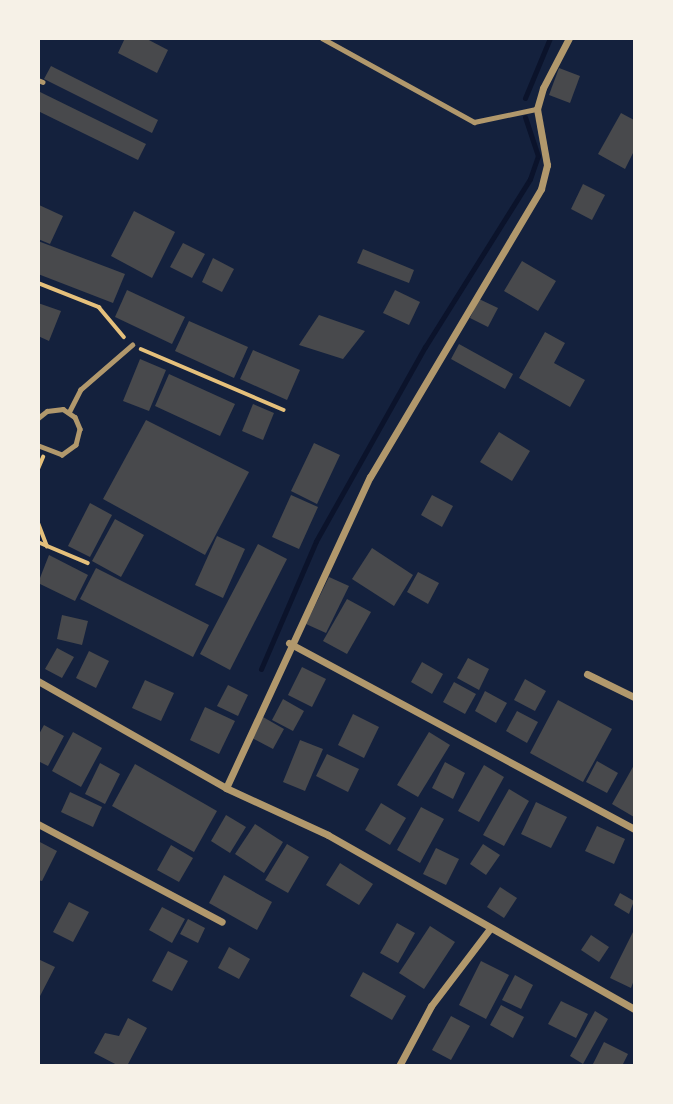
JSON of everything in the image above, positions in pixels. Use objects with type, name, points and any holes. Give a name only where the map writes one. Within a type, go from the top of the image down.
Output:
[{"type":"street","points":[[226,788],[289,643],[370,477],[541,189],[547,165],[537,109],[543,88],[569,38]]},
{"type":"street","points":[[289,643],[635,829]]},
{"type":"street","points":[[587,674],[635,697]]},
{"type":"street","points":[[38,681],[226,788],[328,835],[489,930],[635,1009]]},
{"type":"street","points":[[38,824],[222,922]]},
{"type":"street","points":[[399,1066],[432,1006],[489,930]]},
{"type":"lane","points":[[322,38],[474,122],[537,109]]},
{"type":"lane","points":[[69,412],[80,390],[132,345]]},
{"type":"lane","points":[[38,418],[55,408],[69,412],[80,429],[76,444],[62,454],[38,446]]},
{"type":"path","points":[[38,283],[99,307],[132,345],[284,411]]},
{"type":"path","points":[[38,522],[47,546]]},
{"type":"path","points":[[38,542],[88,563]]},
{"type":"building","points":[[125,38],[145,38],[168,50],[157,73],[118,53]]},
{"type":"building","points":[[51,66],[158,120],[152,133],[44,79]]},
{"type":"building","points":[[559,68],[580,76],[570,103],[549,95]]},
{"type":"building","points":[[38,91],[146,144],[138,160],[38,111]]},
{"type":"building","points":[[621,113],[634,120],[634,151],[625,169],[598,154]]},
{"type":"building","points":[[583,184],[605,195],[592,220],[571,209]]},
{"type":"building","points":[[39,205],[63,216],[50,244],[38,239]]},
{"type":"building","points":[[134,211],[175,232],[152,278],[111,256]]},
{"type":"building","points":[[38,241],[125,274],[113,303],[38,274]]},
{"type":"building","points":[[183,243],[205,254],[192,278],[170,267]]},
{"type":"building","points":[[363,249],[414,270],[409,283],[357,263]]},
{"type":"building","points":[[213,258],[234,269],[222,292],[202,282]]},
{"type":"building","points":[[522,261],[556,281],[538,311],[504,291]]},
{"type":"building","points":[[127,290],[185,317],[172,344],[115,317]]},
{"type":"building","points":[[395,290],[420,302],[409,325],[383,313]]},
{"type":"building","points":[[479,299],[498,308],[488,327],[470,318]]},
{"type":"building","points":[[38,303],[61,311],[49,341],[38,336]]},
{"type":"building","points":[[319,315],[365,331],[343,359],[299,345]]},
{"type":"building","points":[[189,321],[248,347],[234,378],[175,351]]},
{"type":"building","points":[[545,332],[565,343],[554,363],[585,380],[570,407],[519,378]]},
{"type":"building","points":[[459,344],[513,374],[505,389],[451,359]]},
{"type":"building","points":[[253,350],[300,370],[287,400],[240,379]]},
{"type":"building","points":[[140,359],[166,370],[149,411],[123,401]]},
{"type":"building","points":[[169,374],[235,404],[220,436],[155,406]]},
{"type":"building","points":[[253,404],[274,413],[263,440],[242,431]]},
{"type":"building","points":[[146,420],[249,472],[205,555],[103,499]]},
{"type":"building","points":[[499,432],[530,451],[512,481],[480,462]]},
{"type":"building","points":[[314,443],[340,455],[317,504],[291,491]]},
{"type":"building","points":[[291,495],[318,507],[299,549],[272,537]]},
{"type":"building","points":[[432,495],[453,506],[442,527],[421,515]]},
{"type":"building","points":[[90,503],[112,515],[90,557],[68,546]]},
{"type":"building","points":[[115,519],[144,535],[121,577],[92,561]]},
{"type":"building","points":[[217,536],[245,549],[223,598],[195,585]]},
{"type":"building","points":[[258,544],[287,559],[230,670],[200,654]]},
{"type":"building","points":[[372,548],[413,575],[394,606],[352,579]]},
{"type":"building","points":[[49,555],[88,575],[75,601],[38,583]]},
{"type":"building","points":[[96,568],[209,625],[193,657],[80,599]]},
{"type":"building","points":[[418,572],[439,583],[428,604],[407,592]]},
{"type":"building","points":[[329,577],[349,586],[326,633],[306,624]]},
{"type":"building","points":[[347,599],[371,612],[347,654],[323,641]]},
{"type":"building","points":[[62,615],[88,621],[82,645],[57,639]]},
{"type":"building","points":[[57,648],[74,657],[62,678],[45,669]]},
{"type":"building","points":[[89,651],[109,661],[96,688],[76,678]]},
{"type":"building","points":[[468,658],[489,669],[479,690],[457,678]]},
{"type":"building","points":[[422,662],[443,674],[432,694],[411,682]]},
{"type":"building","points":[[302,667],[326,679],[312,707],[288,695]]},
{"type":"building","points":[[525,679],[546,691],[535,711],[514,700]]},
{"type":"building","points":[[145,680],[174,693],[161,721],[132,708]]},
{"type":"building","points":[[454,682],[476,694],[465,714],[443,702]]},
{"type":"building","points":[[228,685],[248,695],[238,716],[217,706]]},
{"type":"building","points":[[485,691],[507,703],[496,723],[475,711]]},
{"type":"building","points":[[283,699],[304,711],[293,731],[272,720]]},
{"type":"building","points":[[558,700],[612,729],[583,782],[530,753]]},
{"type":"building","points":[[205,707],[235,721],[219,754],[190,740]]},
{"type":"building","points":[[517,711],[538,722],[527,743],[506,731]]},
{"type":"building","points":[[353,714],[379,727],[364,758],[338,745]]},
{"type":"building","points":[[263,717],[284,729],[273,749],[252,738]]},
{"type":"building","points":[[44,725],[64,736],[48,766],[38,761],[38,736]]},
{"type":"building","points":[[73,732],[102,748],[81,787],[52,771]]},
{"type":"building","points":[[429,732],[450,745],[418,797],[397,785]]},
{"type":"building","points":[[300,740],[323,749],[305,791],[283,782]]},
{"type":"building","points":[[327,754],[359,769],[348,792],[316,776]]},
{"type":"building","points":[[597,761],[618,773],[607,793],[586,782]]},
{"type":"building","points":[[445,762],[465,773],[453,799],[432,788]]},
{"type":"building","points":[[100,763],[120,774],[105,804],[85,794]]},
{"type":"building","points":[[135,764],[217,811],[194,852],[112,806]]},
{"type":"building","points":[[484,765],[504,777],[479,822],[458,811]]},
{"type":"building","points":[[634,765],[634,817],[612,804]]},
{"type":"building","points":[[509,789],[529,801],[504,846],[483,835]]},
{"type":"building","points":[[70,792],[102,807],[93,827],[61,812]]},
{"type":"building","points":[[536,802],[567,817],[551,848],[521,834]]},
{"type":"building","points":[[381,803],[406,818],[390,845],[365,830]]},
{"type":"building","points":[[421,807],[444,819],[420,863],[397,850]]},
{"type":"building","points":[[226,815],[246,827],[230,853],[211,841]]},
{"type":"building","points":[[255,824],[283,842],[264,873],[235,854]]},
{"type":"building","points":[[597,826],[625,839],[614,864],[585,851]]},
{"type":"building","points":[[38,841],[57,851],[42,881],[38,880]]},
{"type":"building","points":[[287,844],[309,857],[288,893],[265,880]]},
{"type":"building","points":[[483,844],[500,855],[486,875],[470,864]]},
{"type":"building","points":[[171,845],[193,858],[179,882],[157,870]]},
{"type":"building","points":[[436,848],[459,859],[446,885],[423,874]]},
{"type":"building","points":[[340,863],[373,884],[359,905],[326,885]]},
{"type":"building","points":[[224,875],[272,902],[257,930],[209,903]]},
{"type":"building","points":[[500,887],[517,898],[504,918],[487,907]]},
{"type":"building","points":[[620,893],[634,901],[629,914],[614,905]]},
{"type":"building","points":[[69,902],[89,912],[73,942],[53,932]]},
{"type":"building","points":[[162,907],[185,919],[172,943],[149,930]]},
{"type":"building","points":[[188,919],[205,928],[198,943],[180,934]]},
{"type":"building","points":[[397,923],[415,933],[398,963],[380,953]]},
{"type":"building","points":[[430,926],[455,942],[424,989],[399,973]]},
{"type":"building","points":[[634,930],[634,980],[631,988],[610,978]]},
{"type":"building","points":[[591,935],[609,947],[599,962],[581,950]]},
{"type":"building","points":[[229,947],[250,959],[239,979],[218,968]]},
{"type":"building","points":[[168,951],[188,961],[172,991],[152,981]]},
{"type":"building","points":[[38,959],[55,967],[38,1000]]},
{"type":"building","points":[[481,961],[509,975],[486,1019],[459,1005]]},
{"type":"building","points":[[363,972],[406,996],[392,1020],[350,996]]},
{"type":"building","points":[[515,975],[533,985],[521,1009],[502,1000]]},
{"type":"building","points":[[561,1001],[588,1014],[576,1038],[548,1024]]},
{"type":"building","points":[[501,1005],[524,1017],[513,1038],[490,1025]]},
{"type":"building","points":[[595,1011],[608,1019],[583,1064],[570,1056]]},
{"type":"building","points":[[451,1016],[470,1026],[451,1060],[432,1050]]},
{"type":"building","points":[[128,1018],[147,1028],[127,1066],[119,1066],[94,1053],[105,1033],[119,1036]]},
{"type":"building","points":[[604,1042],[628,1054],[622,1066],[592,1066]]},
{"type":"waterway","points":[[525,98],[550,38]]},
{"type":"waterway","points":[[261,669],[316,541],[425,347],[530,179],[538,156],[525,117]]}]
